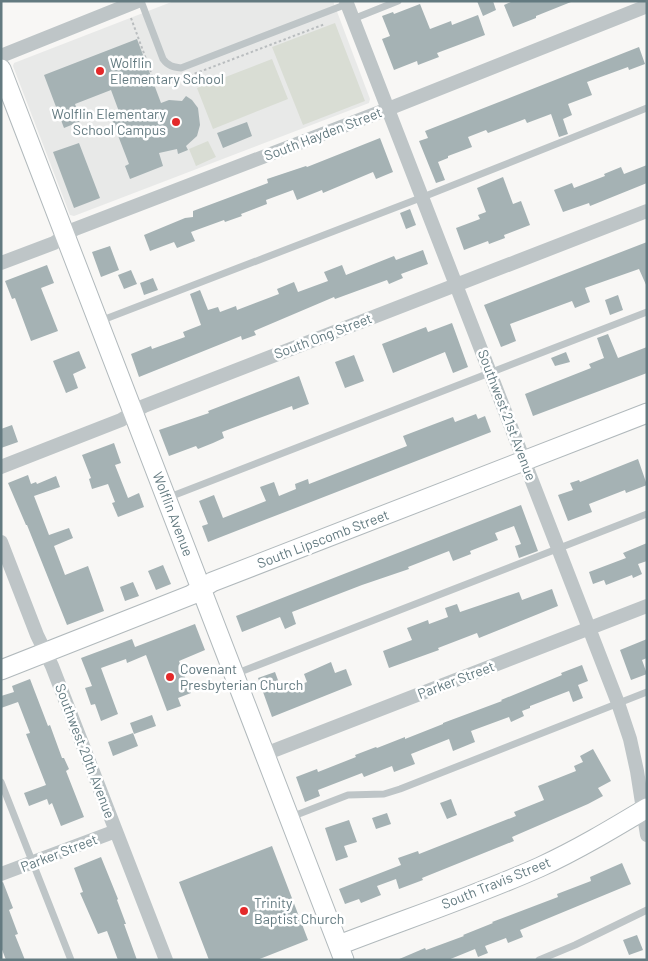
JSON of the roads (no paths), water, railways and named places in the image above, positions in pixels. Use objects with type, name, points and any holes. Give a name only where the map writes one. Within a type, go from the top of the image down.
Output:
[{"type":"main road","name":"Wolflin Avenue","points":[[1,69],[342,952]]},
{"type":"main road","name":"South Lipscomb Street","points":[[1,670],[191,595],[221,579],[647,413]]},
{"type":"main road","name":"South Travis Street","points":[[342,952],[542,866],[614,828],[645,809]]},
{"type":"street","points":[[1,56],[140,1]]},
{"type":"street","name":"Southwest 21st Avenue","points":[[347,3],[618,703],[630,739],[645,809],[647,835]]},
{"type":"street","name":"South Hayden Street","points":[[1,263],[54,243],[75,229],[388,109],[647,6]]},
{"type":"street","name":"South Ong Street","points":[[1,467],[122,420],[144,406],[647,211]]},
{"type":"street","name":"Southwest 20th Avenue","points":[[1,542],[166,960]]},
{"type":"street","name":"Parker Street","points":[[265,754],[647,606]]},
{"type":"street","name":"Parker Street","points":[[1,874],[116,831]]},
{"type":"lane","points":[[140,1],[163,59],[173,67],[181,68],[347,3]]},
{"type":"lane","points":[[353,19],[398,1]]},
{"type":"lane","points":[[98,322],[423,197],[647,108]]},
{"type":"lane","points":[[167,498],[647,312]]},
{"type":"lane","points":[[234,674],[647,514]]},
{"type":"lane","points":[[289,818],[348,795],[384,794],[400,789],[647,692]]},
{"type":"lane","points":[[1,782],[71,960]]},
{"type":"lane","points":[[539,960],[575,945],[647,910]]},
{"type":"place","name":"Wolflin Elementary School","points":[[100,71]]},
{"type":"place","name":"Wolflin Elementary School Campus","points":[[176,122]]},
{"type":"place","name":"Covenant Presbyterian Church","points":[[170,677]]},
{"type":"place","name":"Trinity Baptist Church","points":[[244,911]]}]
